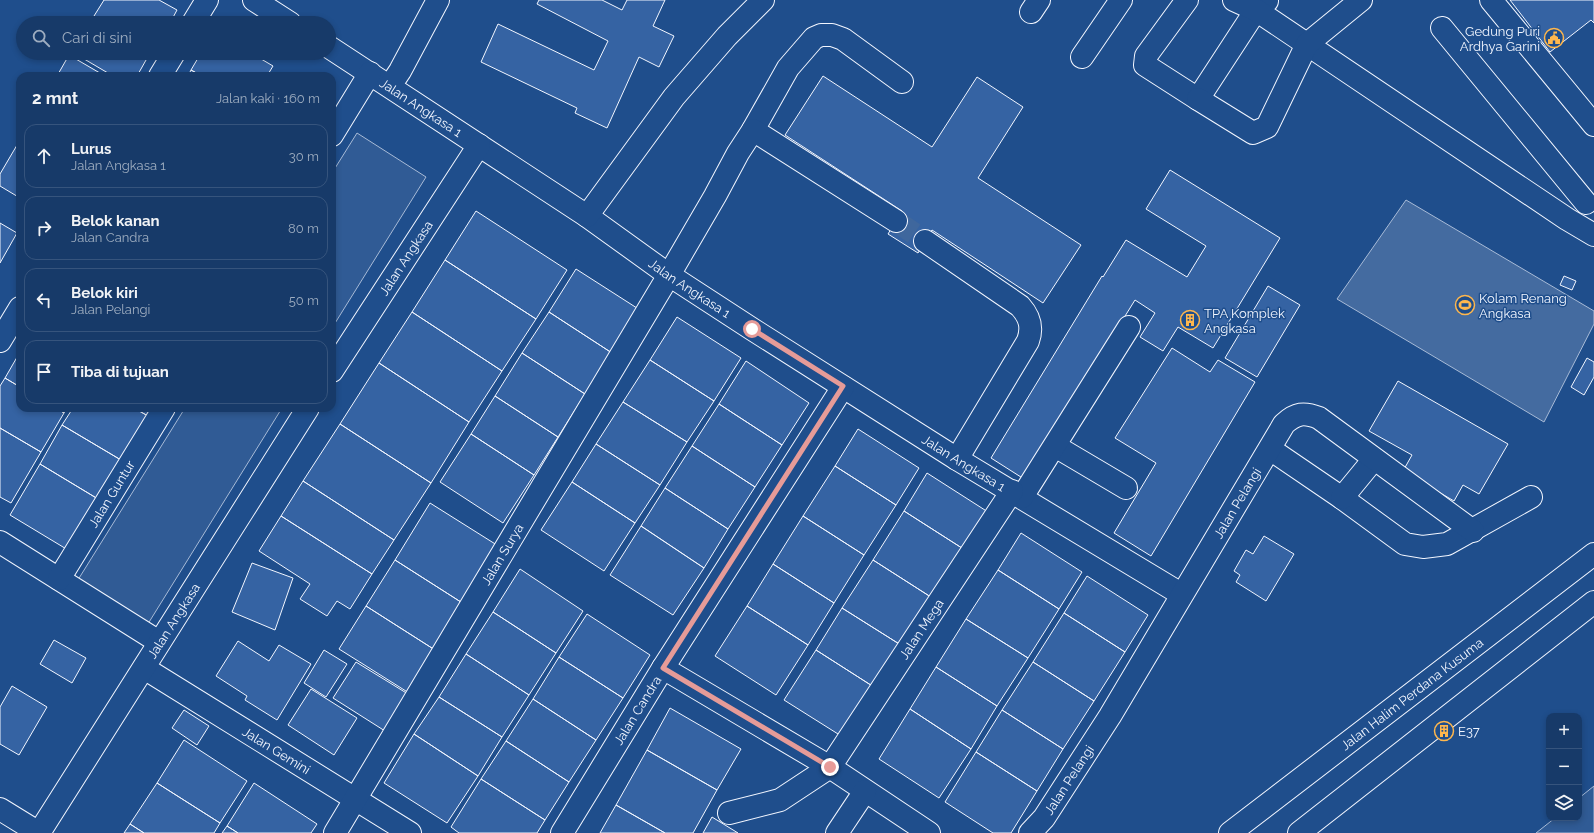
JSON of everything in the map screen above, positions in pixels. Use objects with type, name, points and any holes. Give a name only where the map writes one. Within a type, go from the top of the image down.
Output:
[{"type":"street","points":[[197,16],[207,0]]},
{"type":"street","points":[[254,0],[279,16]]},
{"type":"street","points":[[390,86],[438,0]]},
{"type":"street","points":[[587,216],[674,98],[727,36],[763,0]]},
{"type":"street","points":[[1082,57],[1121,0]]},
{"type":"street","points":[[1187,0],[1146,56],[1145,65],[1253,133],[1267,127],[1307,44],[1361,0]]},
{"type":"street","points":[[1234,0],[1262,5],[1307,44],[1566,219],[1594,236]]},
{"type":"street","points":[[1491,0],[1594,124]]},
{"type":"street","points":[[1198,99],[1262,5]]},
{"type":"street","points":[[1442,28],[1590,200],[1566,219]]},
{"type":"street","name":"Jalan Surya","points":[[335,833],[669,275],[788,68],[814,38],[832,35],[843,39],[902,82]]},
{"type":"street","name":"Jalan Angkasa 1","points":[[336,51],[587,216],[669,275],[957,459],[1181,594]]},
{"type":"street","points":[[162,72],[170,60]]},
{"type":"street","points":[[336,128],[370,73]]},
{"type":"street","points":[[753,130],[896,222]]},
{"type":"street","name":"Jalan Angkasa","points":[[336,365],[479,144]]},
{"type":"street","points":[[925,241],[1020,306],[1027,314],[1031,324],[1028,341],[957,459]]},
{"type":"street","points":[[0,341],[16,315]]},
{"type":"street","name":"Jalan Mega","points":[[830,767],[1017,494],[1055,446],[1129,327]]},
{"type":"street","name":"Jalan Candra","points":[[562,833],[663,668],[843,386]]},
{"type":"street","name":"Jalan Guntur","points":[[59,578],[162,412]]},
{"type":"street","name":"Jalan Angkasa","points":[[39,833],[305,412]]},
{"type":"street","name":"Jalan Pelangi","points":[[1030,833],[1044,818],[1110,716],[1181,594],[1284,424],[1298,414],[1309,414],[1319,418],[1472,530]]},
{"type":"street","points":[[1055,446],[1126,488]]},
{"type":"street","points":[[1270,449],[1342,498],[1405,544],[1423,548],[1447,544],[1531,498]]},
{"type":"street","points":[[1342,498],[1374,459]]},
{"type":"street","points":[[0,542],[159,642]]},
{"type":"street","name":"Jalan Halim Perdana Kusuma","points":[[1230,833],[1594,554]]},
{"type":"street","points":[[1299,833],[1594,602]]},
{"type":"street","name":"Jalan Gemini","points":[[144,668],[410,833]]},
{"type":"street","points":[[663,668],[830,767],[929,833]]},
{"type":"street","points":[[729,813],[780,800],[830,767]]},
{"type":"street","points":[[837,833],[865,791]]},
{"type":"street","points":[[0,809],[39,833]]},
{"type":"shaded area","points":[[357,133],[426,177],[336,322],[336,167]]},
{"type":"shaded area","name":"Kolam Renang Angkasa","points":[[1406,200],[1594,311],[1594,324],[1544,422],[1337,299]]},
{"type":"shaded area","points":[[183,412],[280,412],[146,627],[76,583]]},
{"type":"shaded area","points":[[1594,786],[1594,833],[1536,833],[1551,821],[1582,821],[1582,796]]},
{"type":"building","points":[[104,0],[159,0],[177,10],[174,16],[94,16]]},
{"type":"building","points":[[539,0],[602,0],[622,10],[627,0],[665,0],[653,26],[674,36],[659,67],[639,57],[607,128],[575,113],[577,108],[481,62],[498,24],[594,70],[608,41],[537,4]]},
{"type":"building","name":"Gedung Puri Ardhya Garini","points":[[1510,0],[1594,0],[1594,23],[1591,20],[1550,52]]},
{"type":"building","points":[[66,60],[78,60],[98,72],[59,72]]},
{"type":"building","points":[[86,60],[146,60],[139,72],[106,72]]},
{"type":"building","points":[[197,60],[263,60],[273,66],[269,72],[195,72],[191,70]]},
{"type":"building","points":[[823,76],[932,147],[977,77],[1023,107],[978,178],[1081,245],[1043,303],[932,230],[918,253],[888,234],[902,211],[785,135]]},
{"type":"building","points":[[16,147],[16,196],[0,186],[0,174]]},
{"type":"building","name":"TPA Komplek Angkasa","points":[[1170,170],[1280,238],[1213,348],[1178,327],[1163,351],[1140,337],[1155,313],[1135,300],[1024,479],[991,458],[1102,276],[1103,277],[1126,240],[1187,277],[1206,246],[1146,209]]},
{"type":"building","points":[[476,211],[567,270],[536,319],[445,260]]},
{"type":"building","points":[[0,223],[16,232],[16,235],[0,263]]},
{"type":"building","points":[[445,260],[536,319],[502,371],[412,312]]},
{"type":"building","points":[[576,269],[640,310],[612,353],[549,312]]},
{"type":"building","points":[[1564,276],[1576,281],[1572,290],[1560,285]]},
{"type":"building","points":[[1268,286],[1300,305],[1257,377],[1225,358]]},
{"type":"building","points":[[412,312],[502,371],[469,422],[379,363]]},
{"type":"building","points":[[549,312],[612,353],[585,394],[522,353]]},
{"type":"building","points":[[677,317],[741,358],[714,401],[650,360]]},
{"type":"building","name":"TPA Komplek Angkasa","points":[[1172,348],[1210,372],[1218,360],[1255,382],[1151,556],[1114,533],[1156,463],[1115,438]]},
{"type":"building","points":[[522,353],[585,394],[558,437],[495,396]]},
{"type":"building","points":[[1587,358],[1594,362],[1594,377],[1584,395],[1571,387]]},
{"type":"building","points":[[16,359],[16,385],[5,378]]},
{"type":"building","points":[[650,360],[714,401],[687,442],[623,402]]},
{"type":"building","points":[[746,361],[809,403],[782,445],[719,404]]},
{"type":"building","points":[[379,363],[469,422],[431,483],[340,424]]},
{"type":"building","points":[[5,378],[16,385],[16,412],[64,413],[41,452],[0,428],[0,386]]},
{"type":"building","points":[[1398,381],[1508,444],[1479,494],[1463,485],[1454,501],[1403,471],[1412,455],[1369,431]]},
{"type":"building","points":[[495,396],[558,437],[534,475],[471,434]]},
{"type":"building","points":[[623,402],[687,442],[660,485],[596,444]]},
{"type":"building","points":[[719,404],[782,445],[755,487],[692,446]]},
{"type":"building","points":[[70,412],[141,412],[148,416],[121,460],[62,425]]},
{"type":"building","points":[[141,412],[150,412],[148,416]]},
{"type":"building","points":[[340,424],[431,483],[394,540],[303,481]]},
{"type":"building","points":[[62,425],[121,460],[98,499],[40,464]]},
{"type":"building","points":[[0,428],[41,452],[11,503],[0,497]]},
{"type":"building","points":[[858,429],[919,468],[896,505],[835,466]]},
{"type":"building","points":[[471,434],[534,475],[503,523],[440,482]]},
{"type":"building","points":[[596,444],[660,485],[635,523],[572,482]]},
{"type":"building","points":[[692,446],[755,487],[728,529],[665,488]]},
{"type":"building","points":[[40,464],[98,499],[68,550],[10,515]]},
{"type":"building","points":[[835,466],[896,505],[864,555],[803,516]]},
{"type":"building","points":[[927,473],[988,512],[965,550],[904,511]]},
{"type":"building","points":[[303,481],[394,540],[372,574],[281,516]]},
{"type":"building","points":[[572,482],[635,523],[604,571],[541,530]]},
{"type":"building","points":[[665,488],[728,529],[704,568],[641,526]]},
{"type":"building","points":[[430,503],[500,547],[464,604],[395,560]]},
{"type":"building","points":[[904,511],[965,550],[934,599],[873,560]]},
{"type":"building","points":[[281,516],[372,574],[350,609],[337,601],[327,616],[300,599],[310,584],[259,551]]},
{"type":"building","points":[[803,516],[864,555],[834,603],[773,564]]},
{"type":"building","points":[[641,526],[704,568],[673,615],[610,575]]},
{"type":"building","points":[[1021,533],[1082,572],[1059,609],[998,570]]},
{"type":"building","points":[[1264,536],[1294,554],[1266,601],[1236,582],[1240,575],[1234,571],[1246,550],[1253,554]]},
{"type":"building","points":[[395,560],[464,604],[435,650],[366,606]]},
{"type":"building","points":[[873,560],[934,599],[904,647],[842,608]]},
{"type":"building","points":[[252,563],[293,578],[275,630],[232,612]]},
{"type":"building","points":[[773,564],[834,603],[808,645],[747,606]]},
{"type":"building","points":[[520,569],[583,611],[556,653],[493,612]]},
{"type":"building","points":[[998,570],[1059,609],[1028,658],[966,619]]},
{"type":"building","points":[[1087,576],[1148,615],[1125,652],[1064,613]]},
{"type":"building","points":[[366,606],[435,650],[409,693],[339,649]]},
{"type":"building","points":[[747,606],[808,645],[776,695],[715,656]]},
{"type":"building","points":[[842,608],[904,647],[877,689],[816,650]]},
{"type":"building","points":[[493,612],[556,653],[529,695],[466,654]]},
{"type":"building","points":[[1064,613],[1125,652],[1094,701],[1033,662]]},
{"type":"building","points":[[587,614],[650,655],[623,698],[559,657]]},
{"type":"building","points":[[966,619],[1028,658],[997,706],[936,667]]},
{"type":"building","points":[[54,640],[86,658],[72,683],[40,664]]},
{"type":"building","points":[[238,641],[269,661],[279,645],[311,664],[277,720],[245,700],[247,696],[216,676]]},
{"type":"building","points":[[324,650],[347,664],[326,697],[304,683]]},
{"type":"building","points":[[816,650],[877,689],[846,739],[784,700]]},
{"type":"building","points":[[466,654],[529,695],[502,737],[439,697]]},
{"type":"building","points":[[559,657],[623,698],[596,740],[533,699]]},
{"type":"building","points":[[356,662],[408,694],[385,731],[333,698]]},
{"type":"building","points":[[1033,662],[1094,701],[1063,749],[1002,710]]},
{"type":"building","points":[[936,667],[997,706],[971,749],[910,709]]},
{"type":"building","points":[[12,686],[47,707],[19,755],[0,744],[0,707]]},
{"type":"building","points":[[311,689],[357,718],[334,755],[288,725]]},
{"type":"building","points":[[439,697],[502,737],[478,776],[414,734]]},
{"type":"building","points":[[533,699],[596,740],[569,782],[506,741]]},
{"type":"building","points":[[670,708],[741,749],[717,790],[647,750]]},
{"type":"building","points":[[910,709],[971,749],[939,798],[879,759]]},
{"type":"building","points":[[184,710],[209,726],[197,745],[172,728]]},
{"type":"building","points":[[1002,710],[1063,749],[1037,791],[976,752]]},
{"type":"building","name":"E37","points":[[1447,723],[1452,730],[1441,739],[1435,732]]},
{"type":"building","points":[[414,734],[478,776],[447,823],[384,783]]},
{"type":"building","points":[[184,740],[247,781],[220,823],[157,783]]},
{"type":"building","points":[[506,741],[569,782],[545,820],[481,779]]},
{"type":"building","points":[[647,750],[717,790],[693,833],[665,833],[616,805]]},
{"type":"building","points":[[976,752],[1037,791],[1011,833],[993,833],[945,802]]},
{"type":"building","points":[[481,779],[545,820],[537,833],[459,833],[451,827]]},
{"type":"building","points":[[157,783],[220,823],[214,833],[144,833],[130,824]]},
{"type":"building","points":[[254,783],[317,824],[311,833],[238,833],[227,826]]},
{"type":"building","points":[[616,805],[665,833],[600,833]]},
{"type":"building","points":[[712,817],[738,833],[703,833]]},
{"type":"building","points":[[130,824],[144,833],[124,833]]},
{"type":"building","points":[[227,826],[238,833],[222,833]]},
{"type":"tunnel","points":[[896,221],[925,241]]},
{"type":"place","name":"Gedung Puri Ardhya Garini","points":[[1554,38]]},
{"type":"place","name":"Kolam Renang Angkasa","points":[[1465,305]]},
{"type":"place","name":"TPA Komplek Angkasa","points":[[1190,320]]},
{"type":"place","name":"E37","points":[[1444,731]]},
{"type":"route","points":[[752,329],[843,386],[829,411],[663,668],[830,767]]}]
